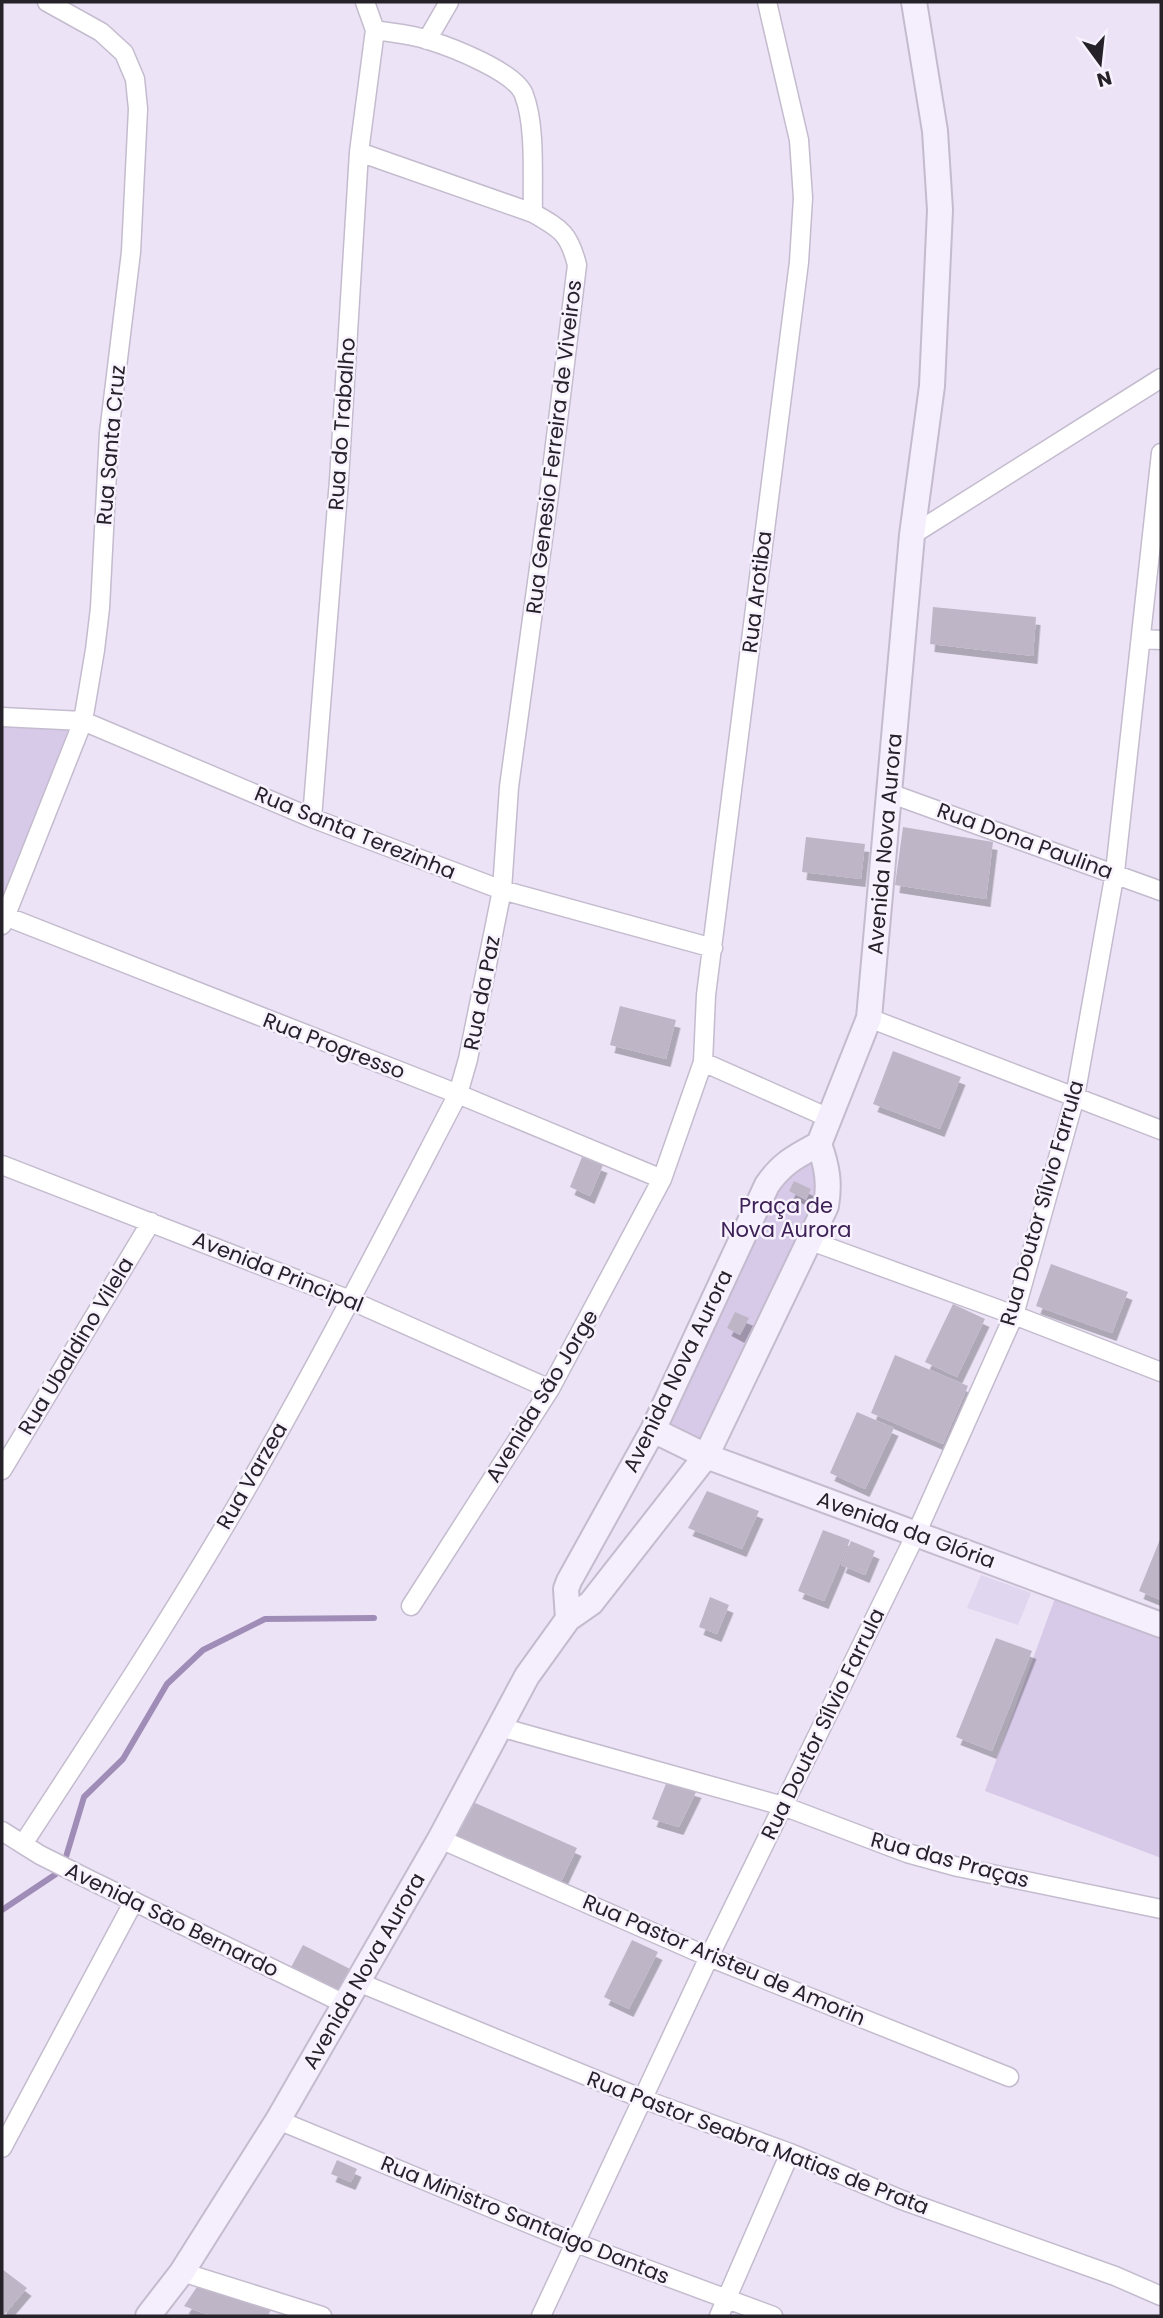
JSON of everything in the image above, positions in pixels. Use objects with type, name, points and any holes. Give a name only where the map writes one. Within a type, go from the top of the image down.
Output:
[{"type":"street","name":"Rua Santa Cruz","points":[[3,915],[83,721],[100,608],[109,433],[131,252],[138,109],[135,79],[124,53],[101,32],[47,2]]},
{"type":"street","points":[[365,2],[375,30],[428,40],[503,72],[524,92],[530,116],[533,213]]},
{"type":"street","points":[[428,40],[449,2]]},
{"type":"street","name":"Rua Arotiba","points":[[662,1179],[704,1062],[706,995],[799,262],[803,198],[799,139],[766,2]]},
{"type":"street","name":"Avenida Nova Aurora","points":[[148,2316],[182,2272],[278,2120],[440,1839],[527,1676],[568,1619],[591,1603],[706,1456],[826,1206],[829,1187],[827,1167],[819,1144],[869,1018],[912,535],[932,386],[940,210],[935,131],[914,2]]},
{"type":"street","name":"Rua do Trabalho","points":[[312,818],[339,480],[359,152],[375,30]]},
{"type":"street","name":"Rua Genesio Ferreira de Viveiros","points":[[359,152],[533,213],[555,225],[571,243],[577,265],[509,787],[502,890]]},
{"type":"street","points":[[912,535],[1161,377]]},
{"type":"street","name":"Rua Doutor Sílvio Farrula","points":[[541,2316],[709,1957],[916,1534],[1014,1315],[1075,1097],[1115,872],[1161,453]]},
{"type":"street","points":[[1140,639],[1161,640]]},
{"type":"street","name":"Rua Santa Terezinha","points":[[2,717],[83,721],[312,818],[502,890],[713,948]]},
{"type":"street","name":"Rua Dona Paulina","points":[[889,793],[1115,872],[1161,891]]},
{"type":"street","name":"Rua da Paz","points":[[458,1094],[468,1059],[502,890]]},
{"type":"street","name":"Rua Progresso","points":[[3,915],[458,1094],[662,1179]]},
{"type":"street","points":[[869,1018],[1161,1130]]},
{"type":"street","points":[[704,1062],[829,1118]]},
{"type":"street","name":"Rua Varzea","points":[[23,1844],[121,1695],[240,1500],[350,1300],[458,1094]]},
{"type":"street","name":"Avenida Nova Aurora","points":[[568,1619],[566,1589],[569,1581],[653,1430],[767,1185],[778,1168],[819,1144]]},
{"type":"street","name":"Avenida Principal","points":[[2,1165],[350,1300],[550,1389]]},
{"type":"street","name":"Avenida São Jorge","points":[[411,1606],[550,1389],[662,1179]]},
{"type":"street","name":"Rua Ubaldino Vilela","points":[[2,1470],[151,1222]]},
{"type":"street","points":[[811,1241],[1014,1315],[1161,1373]]},
{"type":"street","name":"Avenida da Glória","points":[[653,1430],[706,1456],[1161,1625]]},
{"type":"street","name":"Rua das Praças","points":[[500,1727],[783,1807],[919,1856],[958,1867],[1161,1909]]},
{"type":"street","name":"Avenida São Bernardo","points":[[2,1832],[40,1855],[345,2004]]},
{"type":"street","name":"Rua Pastor Aristeu de Amorin","points":[[440,1839],[709,1957],[1009,2077]]},
{"type":"street","points":[[2,2148],[134,1901]]},
{"type":"street","name":"Rua Pastor Seabra Matias de Prata","points":[[358,1982],[643,2099],[790,2153],[902,2200],[1115,2276],[1161,2296]]},
{"type":"street","name":"Rua Ministro Santaigo Dantas","points":[[278,2120],[576,2243],[773,2316]]},
{"type":"street","points":[[719,2316],[790,2153]]},
{"type":"street","points":[[182,2272],[322,2316]]},
{"type":"shaded area","points":[[981,1575],[1031,1593],[1018,1625],[967,1608]]},
{"type":"green space","points":[[2,717],[83,721],[2,904]]},
{"type":"green space","name":"Praça de Nova Aurora","points":[[819,1144],[829,1187],[706,1456],[653,1430],[758,1204]]},
{"type":"green space","points":[[1055,1598],[1161,1638],[1161,1858],[985,1791]]},
{"type":"building","points":[[933,607],[1036,617],[1033,656],[930,644]]},
{"type":"building","points":[[903,827],[993,842],[986,899],[895,885]]},
{"type":"building","points":[[806,837],[865,844],[861,879],[802,872]]},
{"type":"building","points":[[620,1006],[676,1020],[666,1059],[610,1045]]},
{"type":"building","points":[[893,1051],[961,1077],[940,1129],[873,1104]]},
{"type":"building","points":[[582,1157],[603,1165],[590,1196],[570,1187]]},
{"type":"building","points":[[794,1181],[811,1189],[806,1200],[789,1191]]},
{"type":"building","points":[[1051,1264],[1128,1292],[1112,1333],[1036,1306]]},
{"type":"building","points":[[953,1304],[985,1319],[957,1377],[925,1362]]},
{"type":"building","points":[[735,1312],[749,1318],[740,1335],[727,1328]]},
{"type":"building","points":[[895,1355],[968,1386],[943,1444],[871,1413]]},
{"type":"building","points":[[857,1412],[894,1428],[865,1489],[830,1473]]},
{"type":"building","points":[[707,1491],[759,1511],[742,1549],[688,1528]]},
{"type":"building","points":[[823,1530],[850,1540],[824,1601],[798,1591]]},
{"type":"building","points":[[1161,1537],[1161,1600],[1139,1591]]},
{"type":"building","points":[[851,1541],[875,1551],[865,1575],[841,1565]]},
{"type":"building","points":[[710,1597],[729,1605],[717,1634],[699,1627]]},
{"type":"building","points":[[996,1638],[1032,1651],[992,1751],[956,1737]]},
{"type":"building","points":[[667,1781],[697,1790],[679,1827],[652,1819]]},
{"type":"building","points":[[473,1802],[577,1848],[560,1884],[453,1838]]},
{"type":"building","points":[[632,1940],[658,1952],[629,2009],[604,1997]]},
{"type":"building","points":[[303,1945],[352,1970],[339,1993],[290,1969]]},
{"type":"building","points":[[337,2160],[357,2169],[351,2182],[331,2174]]},
{"type":"building","points":[[2,2269],[27,2288],[3,2316],[2,2316]]},
{"type":"building","points":[[199,2284],[272,2309],[267,2316],[211,2316],[184,2306]]},
{"type":"waterway","points":[[2,1910],[62,1870],[84,1797],[123,1759],[167,1684],[203,1650],[265,1619],[374,1618]]}]
